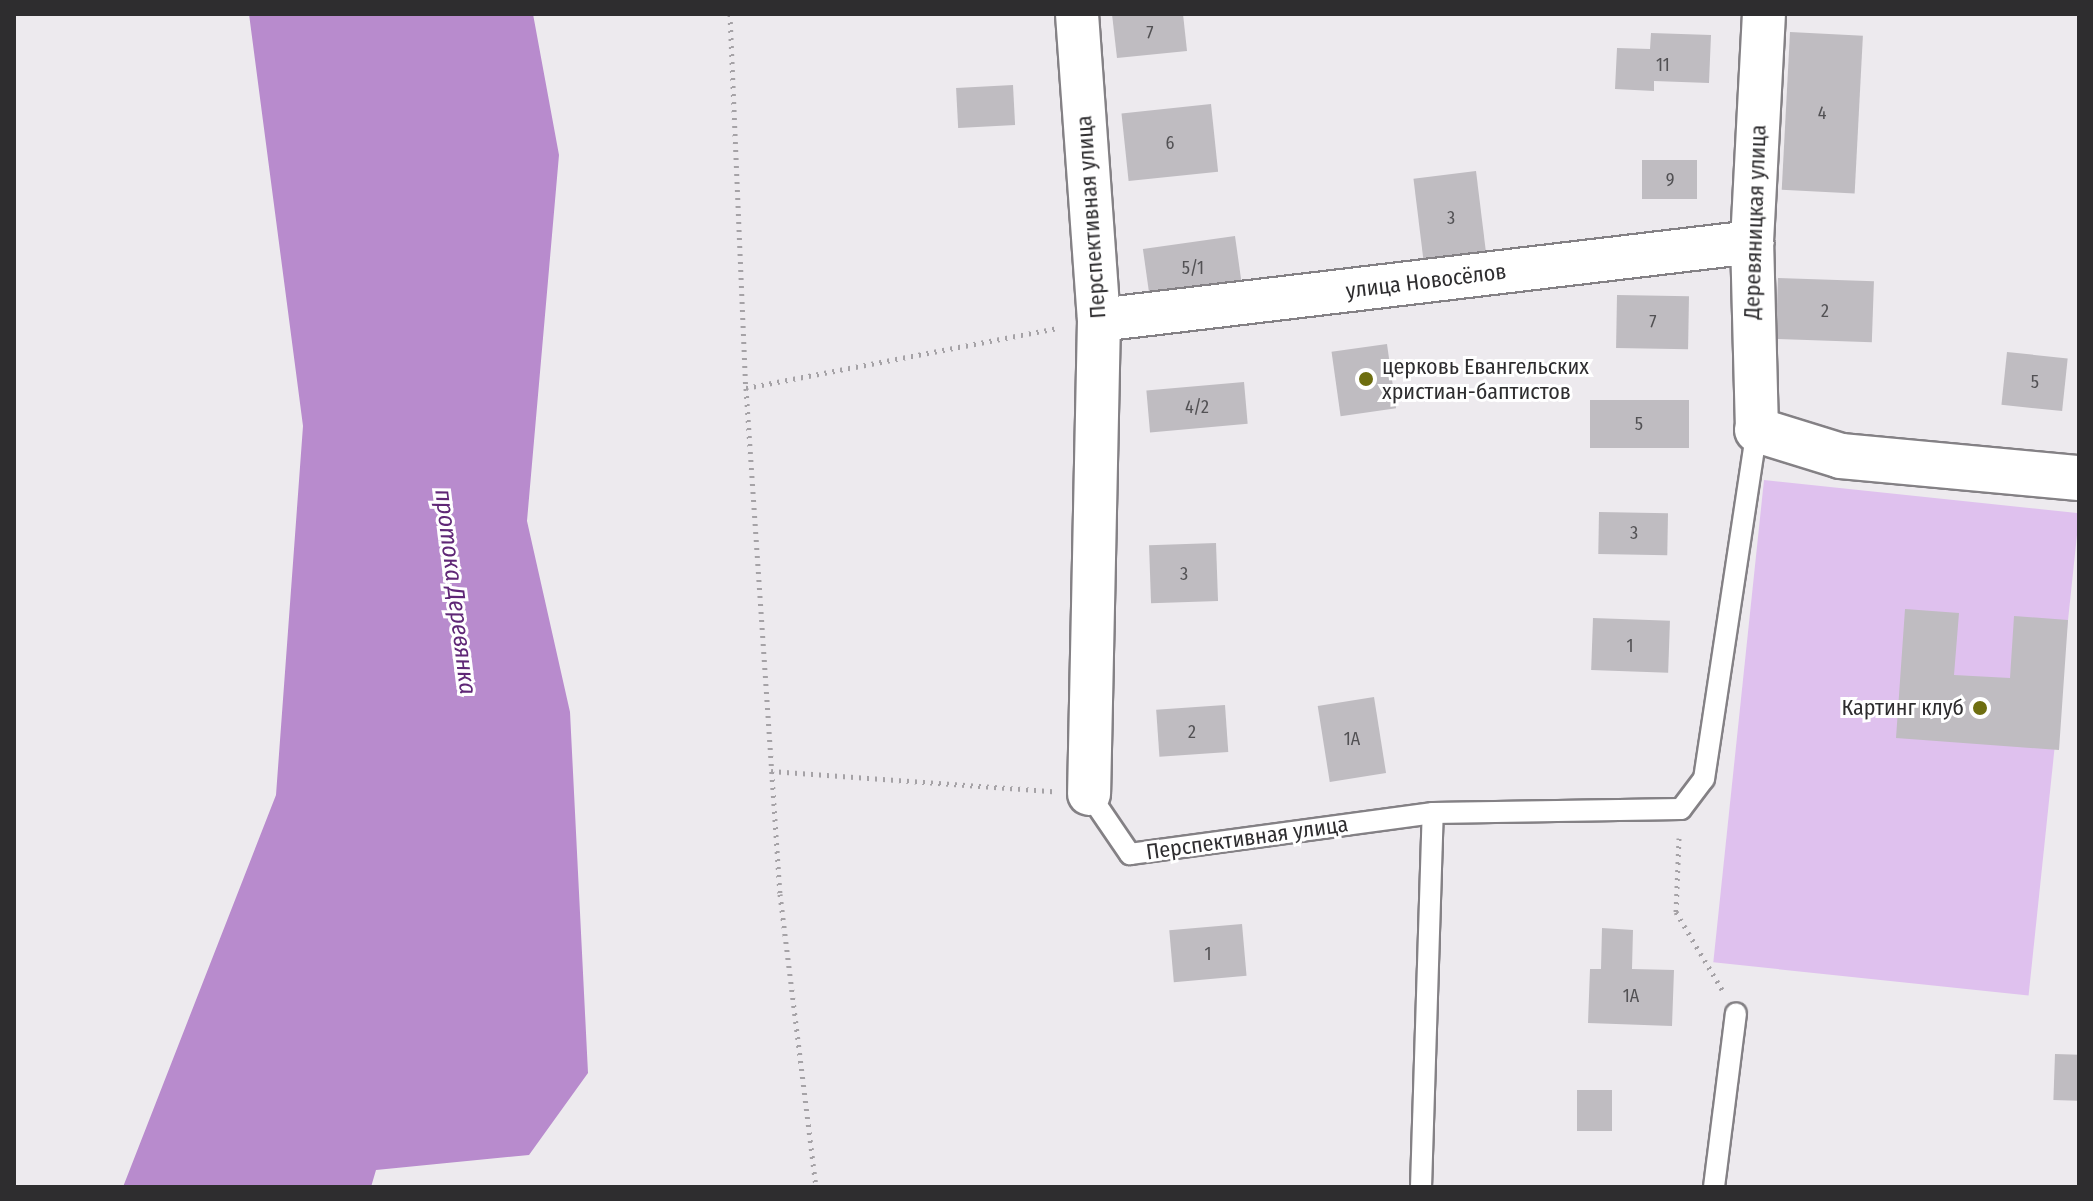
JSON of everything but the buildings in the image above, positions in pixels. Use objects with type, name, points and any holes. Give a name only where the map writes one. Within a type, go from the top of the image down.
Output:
[{"type":"street","name":"Перспективная улица","points":[[1077,14],[1099,320],[1089,794]]},
{"type":"street","name":"Деревяницкая улица","points":[[1757,430],[1752,242],[1764,14]]},
{"type":"street","name":"улица Новосёлов","points":[[1099,320],[1752,242]]},
{"type":"street","points":[[1757,430],[1841,456],[2079,478]]},
{"type":"lane","points":[[1681,809],[1704,779],[1757,430]]},
{"type":"lane","name":"Перспективная улица","points":[[1089,794],[1130,854],[1433,813],[1681,809]]},
{"type":"lane","points":[[1421,1187],[1433,813]]},
{"type":"lane","points":[[1714,1187],[1736,1013]]},
{"type":"path","points":[[730,14],[746,388],[771,771],[816,1187]]},
{"type":"path","points":[[746,388],[1099,320]]},
{"type":"path","points":[[771,771],[1089,794]]},
{"type":"path","points":[[1681,809],[1676,912],[1736,1013]]},
{"type":"shaded area","points":[[1764,480],[2079,513],[2029,995],[1713,962]]},
{"type":"water","name":"протока Деревянка","points":[[249,14],[533,14],[559,155],[527,521],[570,712],[588,1073],[529,1155],[376,1170],[371,1187],[123,1187],[276,795],[303,426]]},
{"type":"place","name":"церковь Евангельских христиан-баптистов","points":[[1366,379]]},
{"type":"place","name":"Картинг клуб","points":[[1980,708]]}]
